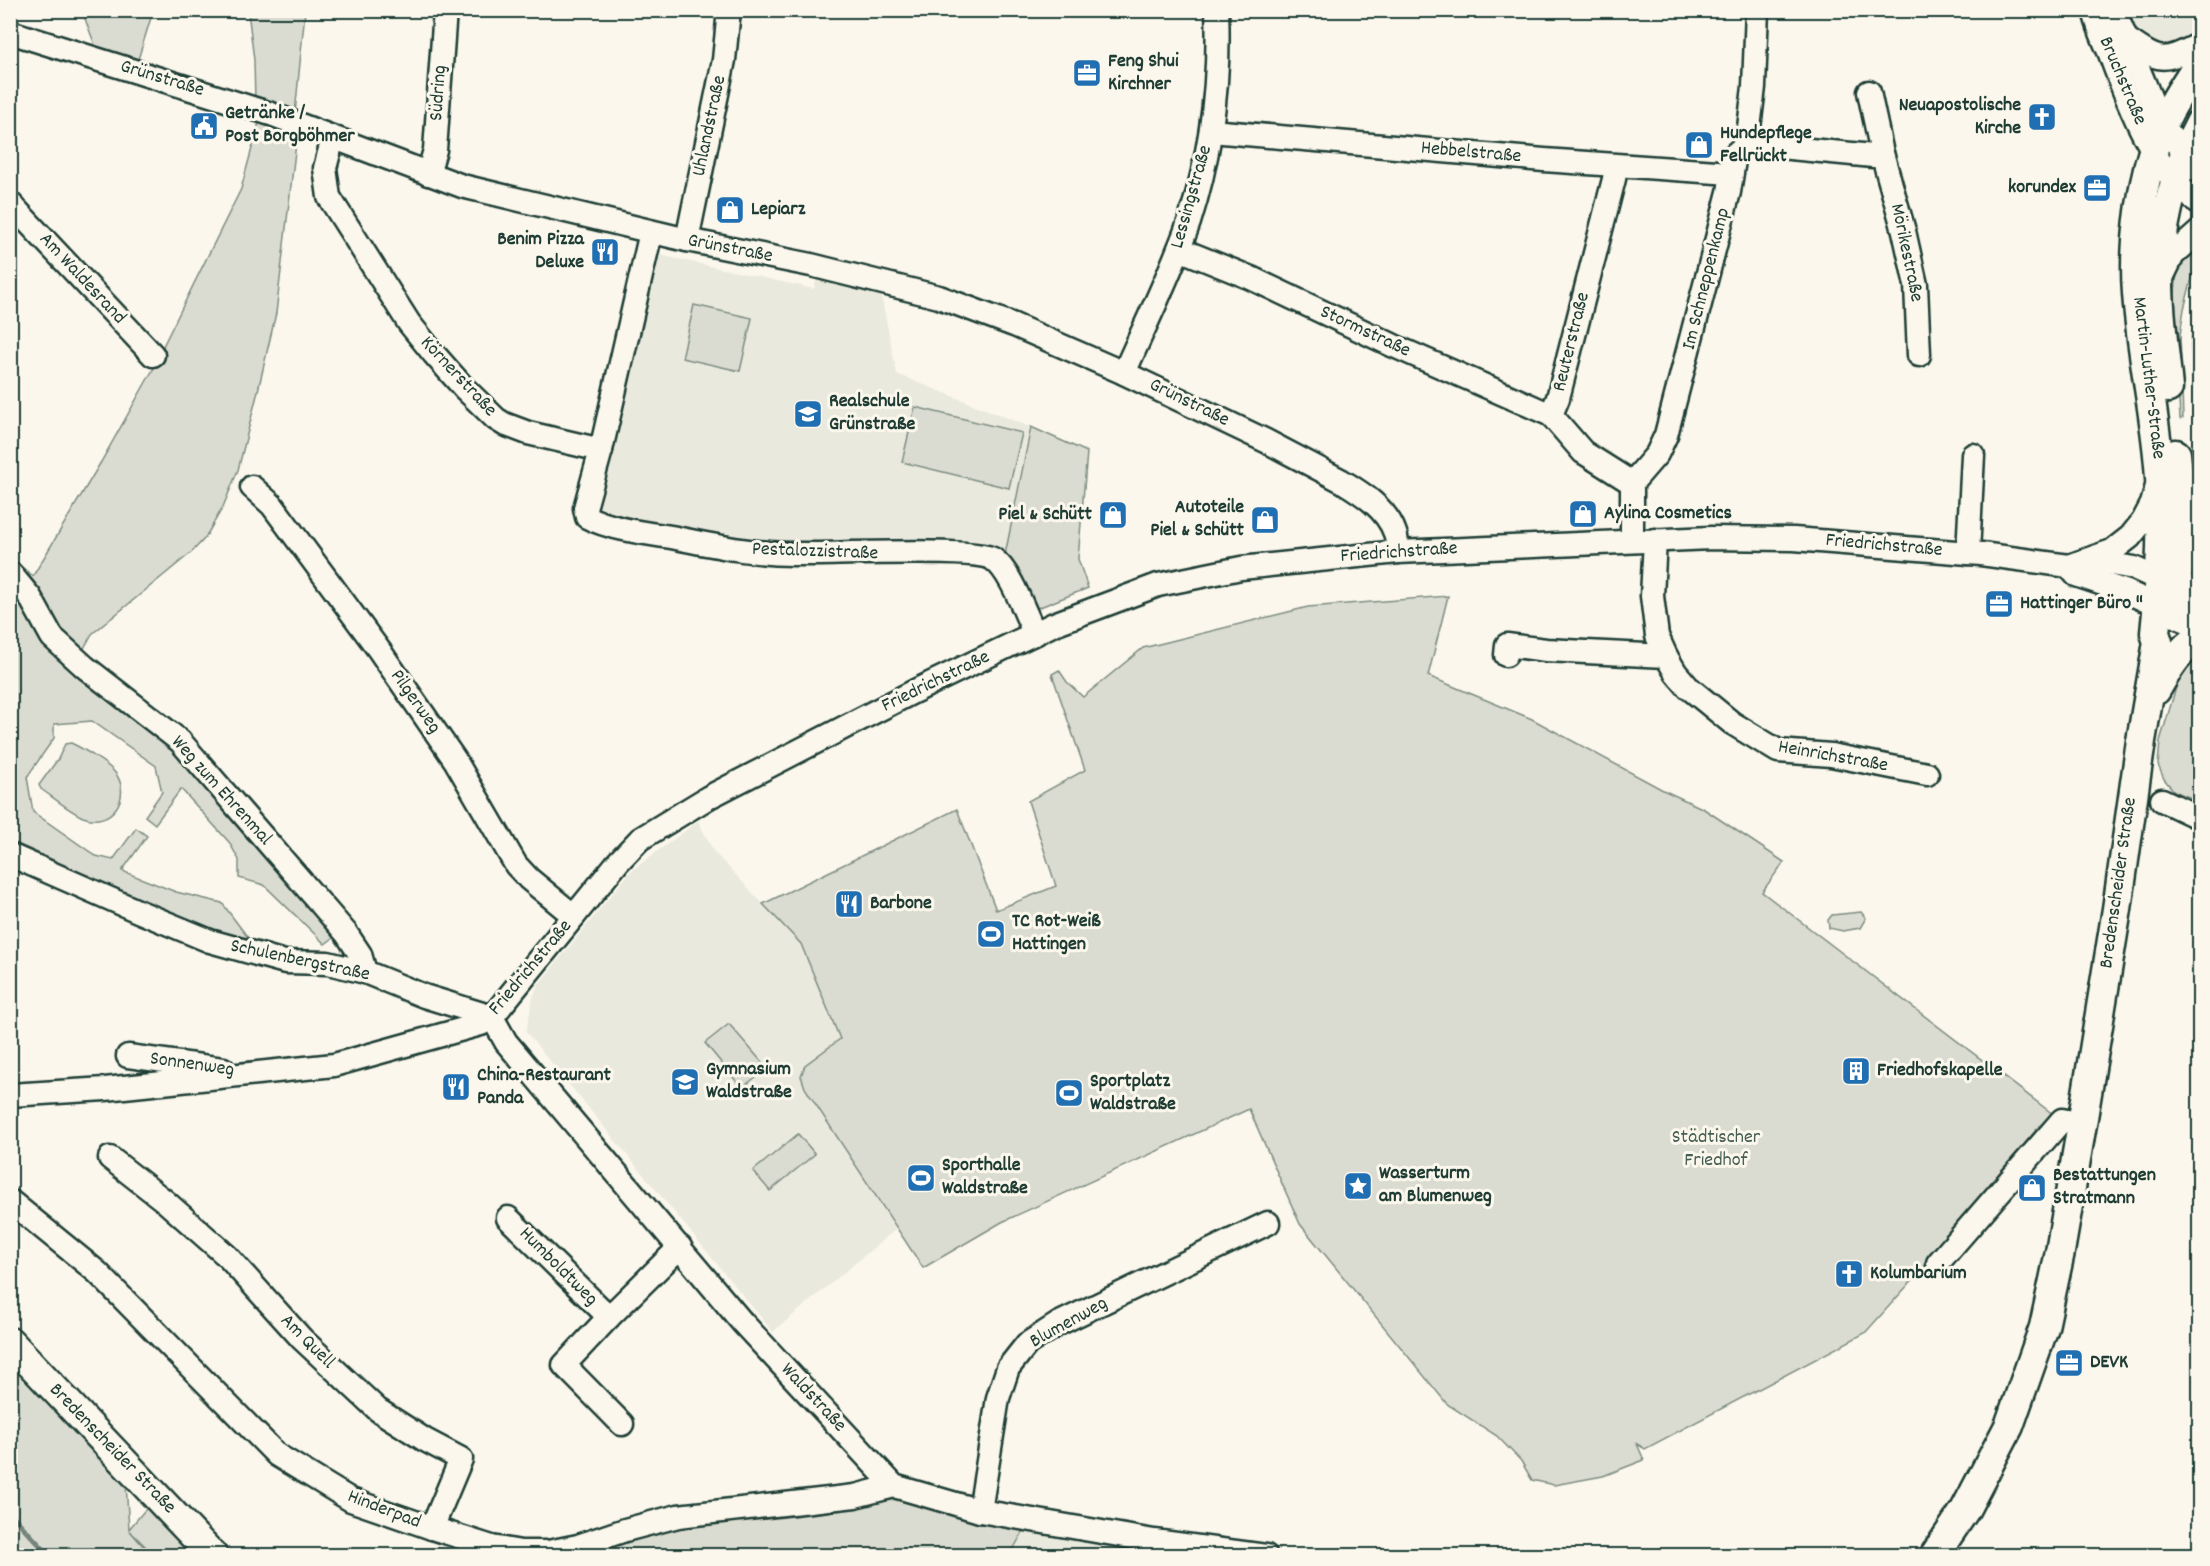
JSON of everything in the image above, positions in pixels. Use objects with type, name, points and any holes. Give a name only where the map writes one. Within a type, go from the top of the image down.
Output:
[{"type":"main road","name":"Martin-Luther-Straße","points":[[2173,596],[2162,523],[2160,467],[2137,293],[2136,261],[2140,219],[2158,138],[2174,102],[2199,61]]},
{"type":"main road","name":"Martin-Luther-Straße","points":[[2173,596],[2182,555],[2183,529],[2159,284],[2167,207],[2186,169],[2199,123]]},
{"type":"main road","points":[[2173,596],[2199,623]]},
{"type":"main road","name":"Bredenscheider Straße","points":[[1934,1556],[1983,1477],[2009,1426],[2044,1327],[2060,1252],[2117,909],[2134,786],[2158,642],[2155,633],[2173,596]]},
{"type":"main road","points":[[2147,705],[2171,664],[2183,649],[2199,636]]},
{"type":"main road","name":"Bredenscheider Straße","points":[[10,1342],[213,1556]]},
{"type":"street","name":"Südring","points":[[428,174],[435,150],[445,10]]},
{"type":"street","name":"Uhlandstraße","points":[[687,240],[724,60],[729,10]]},
{"type":"street","name":"Lessingstraße","points":[[1124,373],[1179,249],[1198,191],[1211,131],[1218,64],[1216,10]]},
{"type":"street","name":"Im Schneppenkamp","points":[[1632,483],[1657,454],[1673,415],[1729,192],[1735,154],[1747,144],[1754,87],[1757,10]]},
{"type":"street","name":"Bruchstraße","points":[[2094,10],[2130,108],[2158,138]]},
{"type":"street","name":"Bruchstraße","points":[[2114,10],[2158,138]]},
{"type":"street","name":"Grünstraße","points":[[10,32],[254,109],[462,186],[651,232],[811,265],[939,297],[1021,328],[1124,373],[1270,443],[1355,489],[1381,510],[1395,533],[1398,552]]},
{"type":"street","name":"Bruchstraße","points":[[2125,38],[2150,55],[2163,59],[2177,56],[2199,44]]},
{"type":"street","name":"Mörikestraße","points":[[1869,92],[1882,153],[1904,231],[1916,285],[1919,355]]},
{"type":"street","name":"Hebbelstraße","points":[[1211,131],[1616,166],[1731,173]]},
{"type":"street","name":"Körnerstraße","points":[[333,138],[326,168],[328,197],[409,323],[434,354],[464,387],[504,424],[528,433],[601,450]]},
{"type":"street","points":[[2158,138],[2186,169],[2199,203]]},
{"type":"street","points":[[1747,144],[1873,156],[1882,153]]},
{"type":"street","name":"Reuterstraße","points":[[1616,166],[1558,398],[1551,415],[1583,452],[1632,483]]},
{"type":"street","name":"Am Waldesrand","points":[[10,203],[153,355]]},
{"type":"street","points":[[2159,284],[2174,255],[2199,231]]},
{"type":"street","points":[[601,450],[651,232]]},
{"type":"street","name":"Stormstraße","points":[[1179,249],[1251,278],[1394,346],[1551,415]]},
{"type":"street","name":"Pestalozzistraße","points":[[601,450],[585,508],[585,515],[590,519],[634,531],[783,554],[924,553],[987,556],[997,562],[1005,572],[1035,634]]},
{"type":"street","name":"Friedrichstraße","points":[[1968,553],[1973,455]]},
{"type":"street","name":"Friedrichstraße","points":[[2076,563],[2112,550],[2130,537],[2152,504],[2160,467]]},
{"type":"street","points":[[1632,483],[1632,541]]},
{"type":"street","name":"Pilgerweg","points":[[252,487],[272,506],[379,650],[455,760],[516,865],[529,879],[574,916]]},
{"type":"street","name":"Friedrichstraße","points":[[11,1094],[105,1089],[334,1065],[481,1024],[492,1017],[618,862],[640,839],[709,797],[915,691],[1035,634],[1110,602],[1158,585],[1241,568],[1398,552],[1655,540],[1794,539],[2134,568],[2173,596]]},
{"type":"street","name":"Heinrichstraße","points":[[1655,540],[1652,596],[1658,636],[1666,657],[1676,673],[1697,694],[1732,723],[1778,751],[1831,754],[1927,774]]},
{"type":"street","name":"Weg zum Ehrenmal","points":[[10,573],[30,597],[52,637],[85,668],[180,741],[346,933],[360,954],[365,972]]},
{"type":"street","points":[[1506,655],[1507,645],[1546,650],[1666,657]]},
{"type":"street","points":[[2163,800],[2199,818]]},
{"type":"street","name":"Schulenbergstraße","points":[[10,855],[210,940],[285,962],[328,963],[365,972],[424,996],[492,1017]]},
{"type":"street","name":"Waldstraße","points":[[492,1017],[506,1042],[742,1322],[894,1486]]},
{"type":"street","name":"Sonnenweg","points":[[128,1056],[255,1075]]},
{"type":"street","points":[[1938,1263],[2062,1120],[2082,1124]]},
{"type":"street","name":"Am Quell","points":[[110,1158],[166,1202],[227,1256],[302,1339],[378,1410],[460,1459],[432,1528]]},
{"type":"street","name":"Hinderpad","points":[[10,1201],[97,1272],[278,1455],[351,1500],[432,1528],[492,1547],[521,1552],[548,1552],[578,1546],[625,1530],[678,1516],[855,1496],[894,1486]]},
{"type":"street","name":"Humboldtweg","points":[[508,1218],[609,1317]]},
{"type":"street","name":"Blumenweg","points":[[980,1511],[998,1398],[1008,1368],[1027,1344],[1058,1324],[1268,1222]]},
{"type":"street","name":"Humboldtweg","points":[[622,1424],[564,1365],[680,1247]]},
{"type":"street","points":[[894,1486],[980,1511],[1154,1541],[1266,1556]]},
{"type":"shaded area","points":[[2126,11],[2199,11],[2199,25],[2186,42],[2170,46],[2160,45],[2140,39]]},
{"type":"shaded area","name":"Realschule Grünstraße","points":[[655,254],[814,289],[818,275],[880,290],[897,374],[1030,427],[1004,560],[781,549],[593,513]]},
{"type":"shaded area","name":"Gymnasium Waldstraße","points":[[698,821],[714,852],[801,944],[840,1039],[805,1065],[805,1088],[896,1229],[773,1332],[526,1032],[533,997],[538,985],[631,871]]},
{"type":"shaded area","points":[[1024,1530],[1182,1556],[1010,1556]]},
{"type":"green space","points":[[82,11],[153,11],[136,66],[98,53]]},
{"type":"green space","points":[[248,11],[305,11],[295,114],[255,101],[254,60]]},
{"type":"green space","points":[[261,115],[298,126],[276,313],[238,470],[223,507],[205,538],[192,552],[92,634],[75,664],[171,737],[340,933],[325,944],[264,885],[239,878],[239,860],[229,842],[181,789],[155,824],[145,816],[162,792],[156,766],[92,721],[54,724],[54,738],[27,777],[33,812],[96,856],[113,860],[136,828],[147,836],[122,871],[176,892],[222,903],[252,943],[211,932],[11,841],[11,558],[33,576],[101,462],[155,366],[241,189]]},
{"type":"green space","points":[[2191,247],[2196,263],[2180,335],[2183,418],[2180,419],[2175,292],[2181,260]]},
{"type":"green space","points":[[2199,282],[2200,413],[2195,440],[2191,343]]},
{"type":"green space","points":[[694,305],[752,318],[740,371],[682,358]]},
{"type":"green space","points":[[915,407],[1022,433],[1009,488],[902,462]]},
{"type":"green space","points":[[1031,427],[1087,452],[1078,559],[1088,588],[1035,609],[1005,555]]},
{"type":"green space","name":"Städtischer Friedhof","points":[[1448,596],[1428,676],[1532,719],[1663,790],[1704,809],[1784,862],[1762,892],[2058,1118],[1865,1333],[1645,1449],[1637,1444],[1644,1460],[1603,1476],[1554,1485],[1532,1480],[1521,1461],[1497,1436],[1447,1404],[1300,1224],[1249,1109],[1002,1222],[923,1268],[805,1088],[801,1076],[805,1065],[840,1039],[801,944],[763,904],[957,809],[996,910],[1056,886],[1028,801],[1085,770],[1052,674],[1059,670],[1067,682],[1083,697],[1143,648],[1308,607]]},
{"type":"green space","points":[[2199,650],[2199,801],[2174,791],[2164,779],[2158,765],[2160,741],[2178,681],[2188,659]]},
{"type":"green space","points":[[71,743],[108,766],[116,774],[120,783],[122,792],[120,801],[110,814],[102,818],[83,817],[67,808],[41,789],[39,785],[58,759],[65,744]]},
{"type":"green space","points":[[1861,912],[1866,918],[1860,928],[1843,931],[1829,928],[1828,920],[1832,915]]},
{"type":"green space","points":[[729,1024],[767,1068],[742,1088],[705,1043]]},
{"type":"green space","points":[[798,1134],[815,1154],[770,1191],[753,1171]]},
{"type":"green space","points":[[10,1354],[126,1484],[129,1529],[149,1505],[199,1555],[154,1555],[130,1531],[151,1555],[11,1555]]},
{"type":"green space","points":[[882,1495],[1024,1530],[1010,1555],[564,1556],[626,1535]]},
{"type":"waterway","points":[[10,1513],[50,1556]]},
{"type":"place","name":"Feng Shui Kirchner","points":[[1087,73]]},
{"type":"place","name":"Neuapostolische Kirche","points":[[2042,117]]},
{"type":"place","name":"Getränke / Post Borgböhmer","points":[[204,126]]},
{"type":"place","name":"Hundepflege Fellrückt","points":[[1699,145]]},
{"type":"place","name":"korundex","points":[[2097,188]]},
{"type":"place","name":"Lepiarz","points":[[730,210]]},
{"type":"place","name":"Benim Pizza Deluxe","points":[[605,252]]},
{"type":"place","name":"Realschule Grünstraße","points":[[808,414]]},
{"type":"place","name":"Aylina Cosmetics","points":[[1583,514]]},
{"type":"place","name":"Piel & Schütt","points":[[1113,515]]},
{"type":"place","name":"Autoteile Piel & Schütt","points":[[1265,520]]},
{"type":"place","name":"Hattinger Büro \"","points":[[1999,604]]},
{"type":"place","name":"Barbone","points":[[849,904]]},
{"type":"place","name":"TC Rot-Weiß Hattingen","points":[[991,934]]},
{"type":"place","name":"Friedhofskapelle","points":[[1856,1071]]},
{"type":"place","name":"Gymnasium Waldstraße","points":[[685,1082]]},
{"type":"place","name":"China-Restaurant Panda","points":[[456,1087]]},
{"type":"place","name":"Sportplatz Waldstraße","points":[[1069,1093]]},
{"type":"place","name":"Sporthalle Waldstraße","points":[[921,1178]]},
{"type":"place","name":"Wasserturm am Blumenweg","points":[[1358,1186]]},
{"type":"place","name":"Bestattungen Stratmann","points":[[2032,1188]]},
{"type":"place","name":"Kolumbarium","points":[[1849,1274]]},
{"type":"place","name":"DEVK","points":[[2069,1363]]}]
